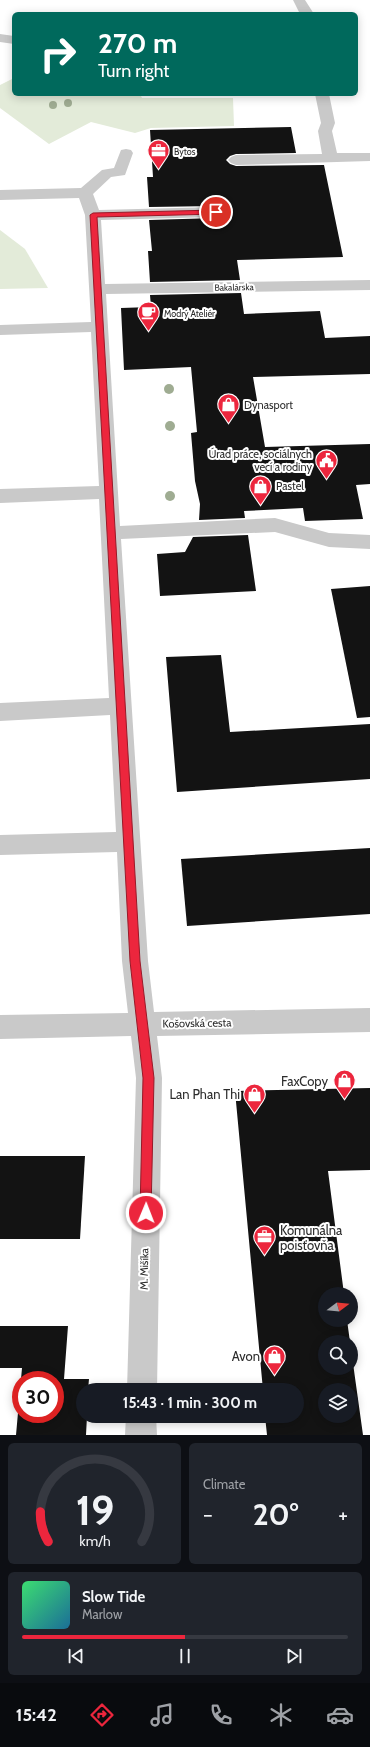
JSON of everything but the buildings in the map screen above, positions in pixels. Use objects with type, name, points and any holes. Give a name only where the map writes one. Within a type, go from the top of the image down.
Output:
[{"type":"street","points":[[299,0],[305,12]]},
{"type":"street","points":[[0,38],[12,40]]},
{"type":"street","points":[[322,96],[328,123],[325,131],[330,158]]},
{"type":"street","points":[[0,195],[85,193],[107,173],[120,172],[126,153]]},
{"type":"street","points":[[236,160],[370,157]]},
{"type":"street","name":"M. Mišíka","points":[[85,193],[93,215],[135,961],[149,1078],[142,1383]]},
{"type":"street","points":[[93,215],[216,212]]},
{"type":"street","name":"Bakalárska","points":[[97,289],[370,285]]},
{"type":"street","points":[[0,330],[99,327]]},
{"type":"street","points":[[0,496],[109,492]]},
{"type":"street","points":[[111,534],[275,525],[328,540],[370,542]]},
{"type":"street","points":[[0,712],[120,706]]},
{"type":"street","points":[[0,845],[128,842]]},
{"type":"street","name":"Košovská cesta","points":[[0,1027],[370,1020]]},
{"type":"street","points":[[141,1423],[141,1435]]},
{"type":"green space","points":[[12,79],[12,96],[233,98],[234,126],[151,128],[135,133],[91,122],[49,144],[0,108],[0,85]]},
{"type":"green space","points":[[0,230],[25,249],[48,288],[0,289]]},
{"type":"place","name":"Bytos","points":[[158,170]]},
{"type":"place","name":"Modrý Ateliér","points":[[148,332]]},
{"type":"place","name":"Dynasport","points":[[229,424]]},
{"type":"place","name":"Úrad práce, sociálnych vecí a rodiny","points":[[327,480]]},
{"type":"place","name":"Pastel","points":[[261,506]]},
{"type":"place","name":"FaxCopy","points":[[344,1100]]},
{"type":"place","name":"Lan Phan Thi","points":[[255,1114]]},
{"type":"place","name":"Komunálna poisťovňa","points":[[264,1256]]},
{"type":"place","name":"Avon","points":[[275,1376]]},
{"type":"route","points":[[146,1213],[149,1078],[135,961],[93,215],[216,212]]}]
